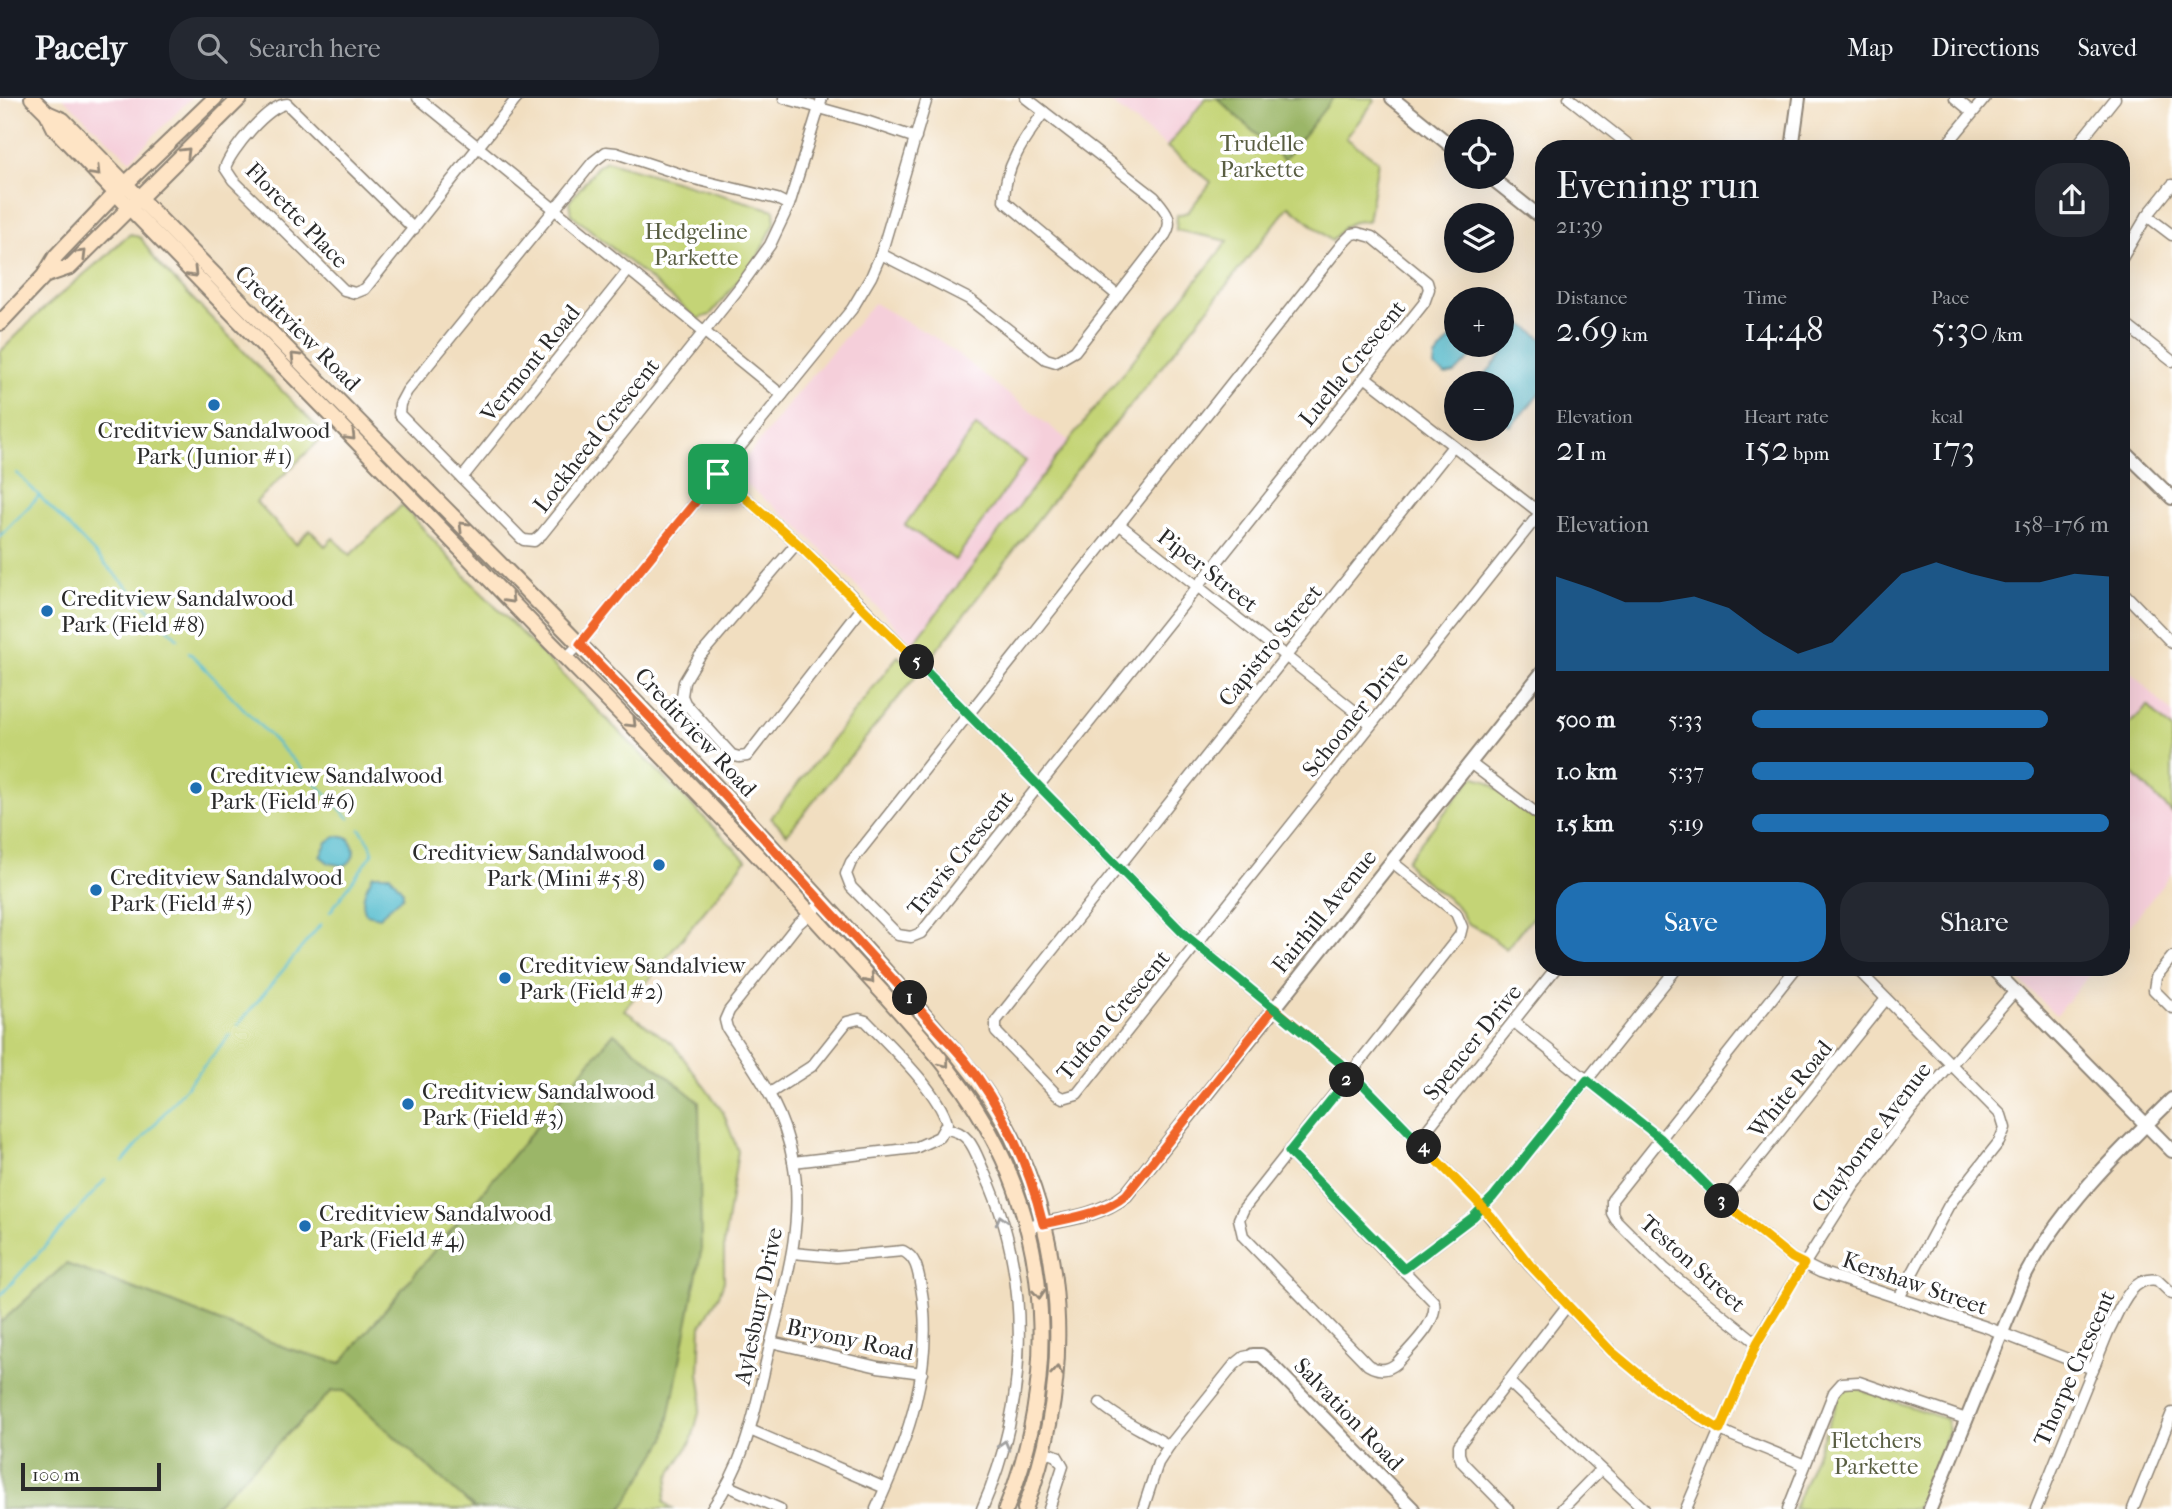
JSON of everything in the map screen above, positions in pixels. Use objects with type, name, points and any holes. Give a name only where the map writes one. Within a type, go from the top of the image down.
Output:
[{"type":"main road","name":"Creditview Road","points":[[32,98],[47,113],[55,129],[121,189],[566,658],[655,746],[921,1035],[960,1084],[998,1147],[1013,1183],[1033,1251],[1040,1303],[1040,1367],[1029,1439],[1006,1509]]},
{"type":"main road","points":[[0,323],[44,276],[56,256],[215,98]]},
{"type":"main road","points":[[44,276],[70,267],[240,98]]},
{"type":"main road","name":"Creditview Road","points":[[133,202],[580,644],[823,902],[973,1072],[994,1103],[1018,1150],[1037,1201],[1054,1273],[1058,1332],[1055,1396],[1044,1451],[1025,1509]]},
{"type":"street","points":[[418,98],[782,395]]},
{"type":"street","name":"Florette Place","points":[[414,229],[287,104],[275,107],[232,150],[226,164],[225,168],[233,180],[344,290],[355,293],[365,289],[414,229],[479,148],[517,98]]},
{"type":"street","points":[[784,98],[820,103],[916,138]]},
{"type":"street","points":[[566,658],[852,309],[881,254],[927,98]]},
{"type":"street","points":[[881,254],[969,299],[1046,359],[1056,362],[1075,351],[1165,235],[1169,218],[1153,197],[1026,98]]},
{"type":"street","points":[[1392,98],[1444,140]]},
{"type":"street","points":[[1569,98],[1623,140]]},
{"type":"street","points":[[1793,140],[1799,98]]},
{"type":"street","points":[[1955,98],[1972,113]]},
{"type":"street","points":[[1950,140],[1985,98]]},
{"type":"street","points":[[2081,140],[2115,98]]},
{"type":"street","points":[[703,331],[770,245],[789,205],[820,103]]},
{"type":"street","points":[[1044,112],[1019,148],[1004,190],[1004,201],[1118,296]]},
{"type":"street","name":"Lockheed Crescent","points":[[703,331],[534,541],[521,538],[399,414],[400,404],[407,391],[593,162],[606,152],[695,179],[776,199],[789,205]]},
{"type":"street","points":[[2130,245],[2147,216],[2172,185]]},
{"type":"street","points":[[1505,189],[1535,213]]},
{"type":"street","points":[[2147,216],[2172,235]]},
{"type":"street","name":"Luella Crescent","points":[[969,713],[1352,234],[1372,237],[1422,277],[1429,289],[1416,314],[1039,787]]},
{"type":"street","name":"Vermont Road","points":[[462,478],[628,271]]},
{"type":"street","points":[[2130,328],[2172,361]]},
{"type":"street","points":[[1365,377],[1535,507]]},
{"type":"street","name":"Capistro Street","points":[[1118,867],[1453,446]]},
{"type":"street","points":[[2130,457],[2172,498]]},
{"type":"street","points":[[718,474],[797,543],[863,607],[1196,945],[1352,1073],[1483,1207],[1567,1306],[1628,1366],[1658,1390],[1720,1430],[1805,1465]]},
{"type":"street","name":"Schooner Drive","points":[[1196,945],[1535,521]]},
{"type":"street","name":"Piper Street","points":[[1119,524],[1371,724]]},
{"type":"street","points":[[797,543],[699,657],[684,682],[682,696],[685,703],[732,755],[747,756],[863,607]]},
{"type":"street","points":[[2130,599],[2172,643]]},
{"type":"street","name":"Fairhill Avenue","points":[[1026,1227],[1097,1210],[1126,1195],[1535,681]]},
{"type":"street","name":"Travis Crescent","points":[[969,713],[851,862],[846,874],[851,887],[898,935],[911,937],[921,933],[1039,787]]},
{"type":"street","points":[[1470,763],[1535,812]]},
{"type":"street","points":[[1289,1152],[1432,1298],[1435,1305],[1434,1316],[1397,1363],[1387,1369],[1374,1368],[1253,1245],[1240,1230],[1239,1219],[1244,1208],[1457,942],[1462,927],[1456,913],[1391,861]]},
{"type":"street","name":"Tufton Crescent","points":[[1118,867],[996,1021],[996,1032],[1057,1095],[1063,1098],[1077,1094],[1196,945]]},
{"type":"street","name":"Aylesbury Drive","points":[[712,1509],[728,1486],[750,1430],[793,1253],[796,1218],[793,1162],[785,1129],[770,1093],[727,1028],[725,1020],[729,1011],[788,935],[823,902]]},
{"type":"street","points":[[2172,957],[2156,976],[2154,990],[2172,1008]]},
{"type":"street","name":"Spencer Drive","points":[[1418,1141],[1550,976]]},
{"type":"street","points":[[1404,1269],[1483,1207],[1670,976]]},
{"type":"street","points":[[1660,1138],[1790,976]]},
{"type":"street","points":[[1864,976],[2001,1115],[2005,1128],[1999,1142],[1949,1205],[1899,1298]]},
{"type":"street","points":[[2000,976],[2172,1151]]},
{"type":"street","name":"Clayborne Avenue","points":[[1686,1509],[1757,1343],[1804,1264],[1865,1169],[1950,1063],[2015,991]]},
{"type":"street","name":"White Road","points":[[1723,1202],[1886,999]]},
{"type":"street","points":[[770,1093],[811,1066],[847,1022],[853,1019],[863,1020],[902,1059],[946,1117],[946,1129],[939,1137],[915,1148],[793,1162]]},
{"type":"street","name":"Kershaw Street","points":[[1514,1022],[1660,1138],[1723,1202],[1792,1258],[1820,1272],[2001,1333],[2093,1369]]},
{"type":"street","points":[[1930,1509],[2025,1276],[2056,1224],[2085,1188],[2172,1099]]},
{"type":"street","points":[[946,1129],[959,1131],[968,1139],[988,1182],[1007,1241],[1015,1284],[1018,1334],[1016,1389],[1007,1433],[982,1509]]},
{"type":"street","name":"Teston Street","points":[[1660,1138],[1615,1195],[1612,1200],[1612,1213],[1665,1269],[1757,1343]]},
{"type":"street","points":[[793,1253],[836,1257],[893,1250],[911,1255],[917,1265],[924,1303],[922,1373],[914,1415],[876,1509]]},
{"type":"street","name":"Thorpe Crescent","points":[[2036,1509],[2108,1332],[2135,1286],[2144,1280],[2157,1280],[2172,1294]]},
{"type":"street","points":[[1508,1509],[1462,1462],[1459,1450],[1463,1438],[1567,1306]]},
{"type":"street","name":"Bryony Road","points":[[771,1342],[878,1367],[922,1373]]},
{"type":"street","points":[[1143,1509],[1158,1464],[1169,1446],[1234,1365],[1244,1357],[1253,1355]]},
{"type":"street","name":"Salvation Road","points":[[1253,1355],[1261,1355],[1267,1360],[1411,1508]]},
{"type":"street","points":[[1508,1381],[1644,1509]]},
{"type":"street","points":[[1788,1509],[1834,1392],[1842,1383],[1859,1382],[1966,1419]]},
{"type":"street","points":[[1100,1403],[1114,1416],[1169,1446]]},
{"type":"street","points":[[2133,1509],[2172,1413]]},
{"type":"street","points":[[750,1430],[885,1489]]},
{"type":"street","points":[[1044,1451],[1057,1456],[1063,1466],[1049,1509]]},
{"type":"street","points":[[1562,1509],[1601,1469]]},
{"type":"street","points":[[728,1486],[780,1509]]},
{"type":"shaded area","points":[[63,98],[191,98],[130,160]]},
{"type":"shaded area","points":[[1105,98],[1206,98],[1167,147]]},
{"type":"shaded area","points":[[874,303],[939,340],[1069,441],[913,644],[795,523],[737,475],[737,470],[798,392]]},
{"type":"shaded area","points":[[2130,671],[2172,713],[2172,873],[2130,926]]},
{"type":"shaded area","points":[[2016,976],[2088,976],[2056,1015]]},
{"type":"green space","name":"Trudelle Parkette","points":[[1206,98],[1373,98],[1375,100],[1346,138],[1378,161],[1368,222],[1351,223],[1332,241],[1289,206],[1070,478],[929,660],[913,644],[1069,441],[1228,241],[1176,230],[1177,215],[1188,212],[1211,182],[1167,147]]},
{"type":"green space","points":[[1217,98],[1333,98],[1284,160]]},
{"type":"green space","name":"Hedgeline Parkette","points":[[606,161],[774,210],[775,223],[757,258],[710,315],[698,319],[571,214],[569,202],[597,167]]},
{"type":"green space","points":[[131,234],[141,238],[156,261],[325,435],[256,502],[296,544],[310,530],[325,546],[333,538],[350,555],[402,505],[470,581],[746,860],[624,1010],[673,1044],[723,1112],[738,1151],[724,1242],[724,1281],[701,1326],[699,1373],[702,1394],[699,1413],[691,1442],[669,1476],[664,1502],[673,1509],[0,1509],[0,352],[41,311]]},
{"type":"green space","points":[[976,426],[1026,461],[955,560],[905,525]]},
{"type":"green space","points":[[898,656],[917,675],[787,834],[771,818]]},
{"type":"green space","points":[[2148,706],[2172,730],[2172,813],[2130,771],[2130,723]]},
{"type":"green space","points":[[1473,777],[1482,779],[1535,819],[1535,915],[1506,949],[1485,932],[1467,923],[1457,906],[1413,871],[1407,860]]},
{"type":"green space","points":[[614,1033],[699,1102],[701,1252],[665,1439],[622,1509],[475,1509],[344,1391],[332,1391],[211,1509],[0,1509],[0,1323],[66,1264],[289,1349],[341,1363]]},
{"type":"green space","name":"Fletchers Parkette","points":[[1856,1388],[1946,1419],[1949,1431],[1917,1509],[1794,1509],[1840,1395],[1846,1389]]},
{"type":"water","points":[[1514,318],[1535,333],[1535,399],[1514,423],[1514,371],[1488,371],[1500,357],[1514,357]]},
{"type":"water","points":[[1444,347],[1444,357],[1472,357],[1457,371],[1444,371],[1444,374],[1434,367],[1435,358]]},
{"type":"water","points":[[336,836],[348,838],[354,850],[351,861],[343,866],[329,863],[320,856],[327,842]]},
{"type":"water","points":[[373,875],[390,875],[403,891],[403,896],[379,917],[366,914],[363,904]]},
{"type":"waterway","points":[[17,473],[178,639]]},
{"type":"waterway","points":[[0,536],[39,496]]},
{"type":"waterway","points":[[189,652],[349,818]]},
{"type":"waterway","points":[[330,912],[373,853],[370,843],[360,829]]},
{"type":"waterway","points":[[238,1025],[321,924]]},
{"type":"waterway","points":[[123,1162],[230,1035]]},
{"type":"waterway","points":[[0,1296],[105,1180]]},
{"type":"place","name":"Creditview Sandalwood Park (Junior #1)","points":[[214,405]]},
{"type":"place","name":"Creditview Sandalwood Park (Field #8)","points":[[47,611]]},
{"type":"place","name":"Creditview Sandalwood Park (Field #6)","points":[[196,788]]},
{"type":"place","name":"Creditview Sandalwood Park (Mini #5-8)","points":[[659,865]]},
{"type":"place","name":"Creditview Sandalwood Park (Field #5)","points":[[96,890]]},
{"type":"place","name":"Creditview Sandalview Park (Field #2)","points":[[505,978]]},
{"type":"place","name":"Creditview Sandalwood Park (Field #3)","points":[[408,1104]]},
{"type":"place","name":"Creditview Sandalwood Park (Field #4)","points":[[305,1226]]},
{"type":"route","points":[[718,474],[580,644],[724,795],[963,1059],[994,1103],[1011,1136],[1028,1173],[1043,1224],[1097,1210],[1126,1195],[1274,1008],[1352,1073],[1289,1152],[1404,1269],[1473,1217],[1483,1207],[1493,1197],[1587,1080],[1660,1138],[1723,1202],[1756,1230],[1804,1264],[1757,1343],[1720,1430],[1658,1390],[1611,1351],[1530,1265],[1492,1217],[1483,1207],[1477,1201],[1475,1198],[1352,1073],[1321,1046],[1284,1016],[1274,1008],[1205,953],[1185,935],[863,607],[797,543],[718,474]]}]
